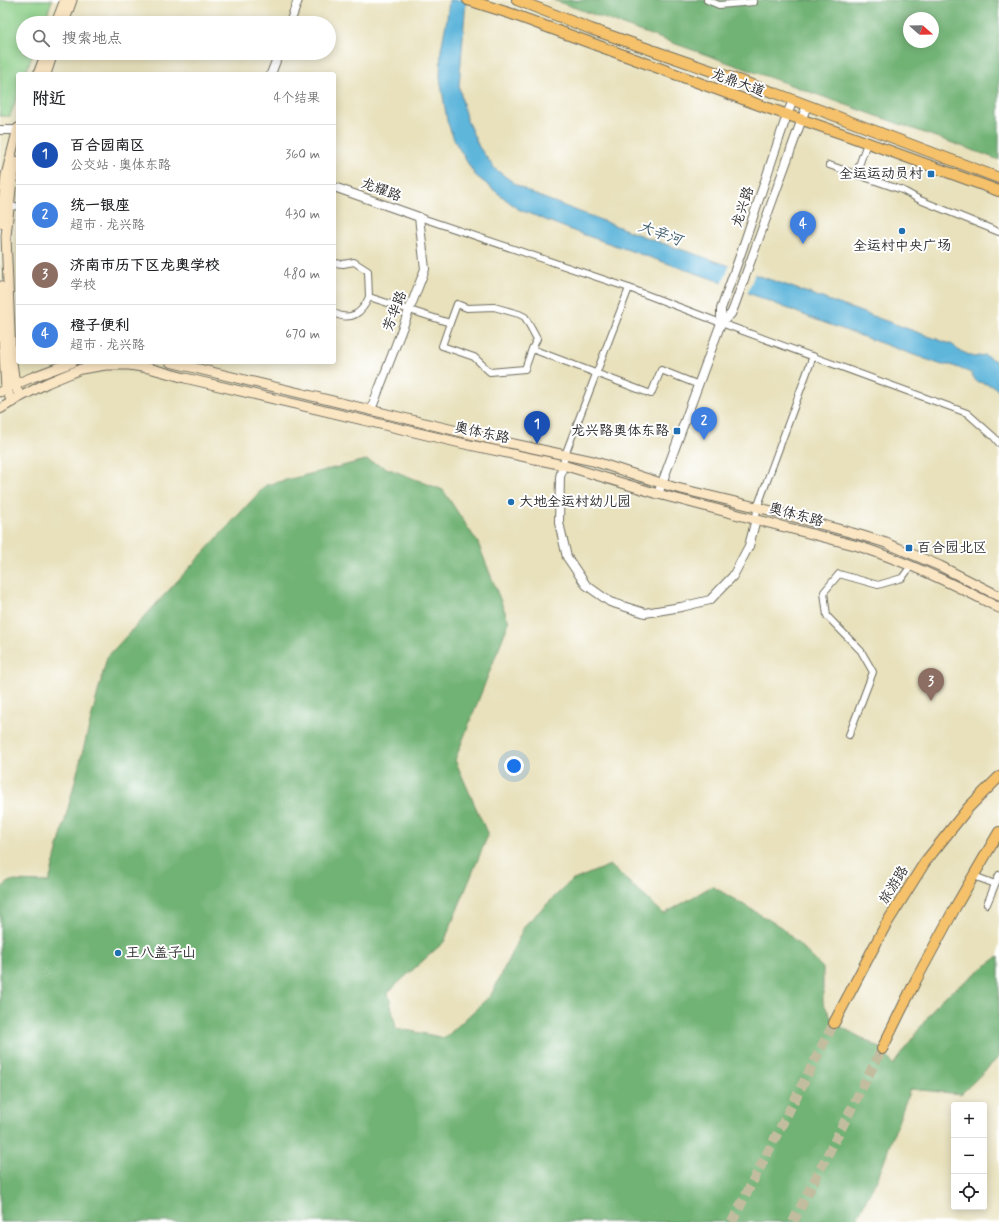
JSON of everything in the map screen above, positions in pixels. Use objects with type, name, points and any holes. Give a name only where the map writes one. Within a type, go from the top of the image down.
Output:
[{"type":"main road","points":[[59,16],[65,0]]},
{"type":"main road","points":[[66,16],[72,0]]},
{"type":"main road","name":"龙鼎大道","points":[[517,0],[591,29],[807,105],[999,178]]},
{"type":"main road","name":"龙鼎大道","points":[[472,1],[999,191]]},
{"type":"main road","points":[[39,72],[43,60]]},
{"type":"main road","points":[[47,72],[51,60]]},
{"type":"main road","points":[[0,245],[6,176],[16,137]]},
{"type":"main road","points":[[7,388],[11,354],[6,236],[14,206],[12,180],[16,167]]},
{"type":"main road","points":[[0,286],[7,388],[16,399]]},
{"type":"main road","points":[[7,388],[66,364]]},
{"type":"main road","points":[[180,364],[593,461],[673,487],[886,543],[940,566],[999,596]]},
{"type":"main road","name":"奥体东路","points":[[0,409],[47,383],[81,369],[106,365],[129,365],[149,368],[465,444],[563,465],[658,494],[858,546],[886,555],[912,566],[999,608]]},
{"type":"main road","name":"旅游路","points":[[834,1024],[885,926],[925,862],[970,807],[999,777]]},
{"type":"main road","points":[[882,1049],[916,980],[999,832]]},
{"type":"street","points":[[292,16],[298,0]]},
{"type":"street","points":[[707,0],[719,5],[754,2]]},
{"type":"street","points":[[272,72],[276,60]]},
{"type":"street","name":"龙兴路","points":[[658,494],[721,323],[721,309],[786,115],[793,100]]},
{"type":"street","name":"龙兴路","points":[[721,323],[731,314],[734,307],[807,105]]},
{"type":"street","points":[[0,130],[16,129]]},
{"type":"street","points":[[856,174],[867,143]]},
{"type":"street","points":[[829,165],[902,190],[999,232]]},
{"type":"street","name":"龙耀路","points":[[336,188],[419,218]]},
{"type":"street","points":[[419,218],[629,288],[967,412],[999,443]]},
{"type":"street","name":"芳华路","points":[[371,410],[425,269],[419,218]]},
{"type":"street","points":[[336,263],[343,264],[354,262],[368,271],[369,297],[365,306],[355,315],[345,318],[336,314]]},
{"type":"street","points":[[629,288],[565,455],[560,477],[559,523],[567,557],[586,585],[610,602],[645,613],[681,607],[710,600],[733,576],[749,546],[756,519],[757,508],[813,356]]},
{"type":"street","points":[[369,297],[450,322]]},
{"type":"street","points":[[458,304],[467,308],[494,307],[508,310],[525,318],[537,339],[532,349],[525,369],[490,372],[474,357],[442,346],[458,304]]},
{"type":"street","points":[[532,349],[651,394],[661,370],[698,385]]},
{"type":"street","points":[[171,374],[172,364]]},
{"type":"street","points":[[849,735],[873,672],[861,652],[827,616],[824,592],[839,574],[878,585],[902,578],[912,566]]},
{"type":"street","points":[[987,904],[999,875]]},
{"type":"street","points":[[974,876],[995,884]]},
{"type":"green space","points":[[0,0],[52,0],[46,16],[16,16],[16,60],[30,60],[26,72],[16,72],[16,100],[10,116],[0,116]]},
{"type":"green space","points":[[553,0],[999,0],[999,160],[986,155]]},
{"type":"green space","points":[[366,460],[443,490],[478,543],[509,622],[455,760],[488,835],[444,942],[388,992],[396,1028],[445,1038],[491,995],[525,925],[571,881],[610,865],[664,914],[712,886],[781,927],[823,968],[823,1002],[834,1023],[882,1049],[893,1065],[940,1000],[999,956],[999,1057],[961,1094],[910,1089],[879,1175],[855,1222],[0,1222],[0,889],[10,881],[49,882],[107,657],[266,485]]},
{"type":"water","points":[[449,0],[466,0],[459,86],[466,118],[479,147],[495,169],[517,185],[533,194],[650,239],[783,284],[953,345],[958,350],[974,357],[984,355],[999,363],[999,391],[993,386],[976,381],[971,373],[951,365],[942,365],[814,319],[713,279],[576,232],[518,209],[475,175],[455,142],[447,121],[440,77],[441,50]]},
{"type":"pier","points":[[730,264],[755,273],[747,295],[722,285]]},
{"type":"tunnel","points":[[732,1222],[834,1023]]},
{"type":"tunnel","points":[[793,1222],[882,1049]]},
{"type":"place","name":"全运运动员村","points":[[931,174]]},
{"type":"place","name":"全运村中央广场","points":[[902,231]]},
{"type":"place","name":"橙子便利","points":[[803,244]]},
{"type":"place","name":"龙兴路奥体东路","points":[[677,431]]},
{"type":"place","name":"统一银座","points":[[704,440]]},
{"type":"place","name":"百合园南区","points":[[537,444]]},
{"type":"place","name":"大地全运村幼儿园","points":[[511,502]]},
{"type":"place","name":"百合园北区","points":[[909,548]]},
{"type":"place","name":"济南市历下区龙奥学校","points":[[931,701]]},
{"type":"place","name":"王八盖子山","points":[[118,953]]},
{"type":"water label","name":"大辛河","points":[[660,234]]}]
